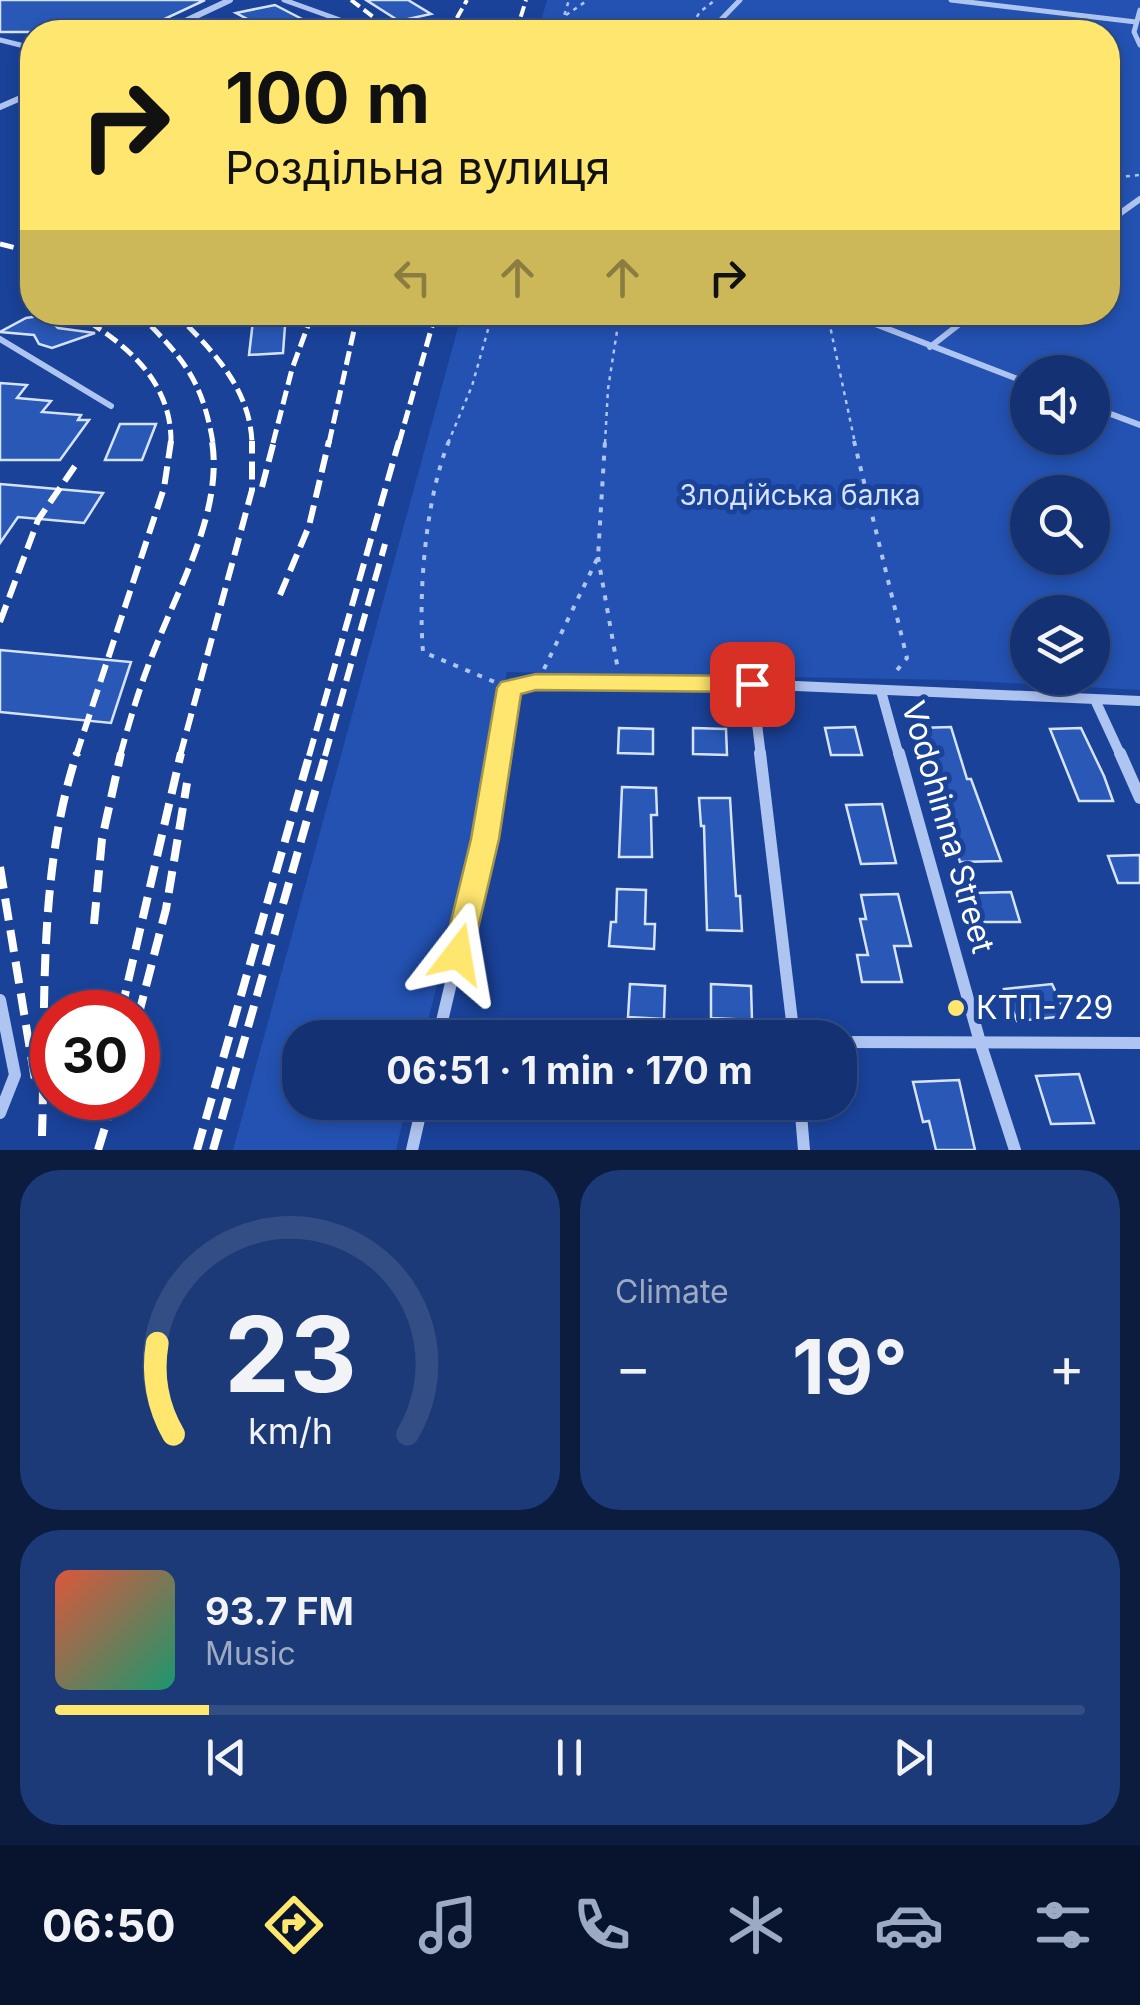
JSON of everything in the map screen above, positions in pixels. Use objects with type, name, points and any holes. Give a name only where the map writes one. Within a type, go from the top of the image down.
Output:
[{"type":"street","points":[[188,20],[230,0]]},
{"type":"street","points":[[442,1020],[485,839],[510,688],[536,682],[620,681],[1022,693],[1096,702],[1140,701]]},
{"type":"street","points":[[752,684],[792,1020]]},
{"type":"street","name":"Vodohinna Street","points":[[882,691],[980,1042],[1015,1150]]},
{"type":"street","points":[[1096,702],[1140,798]]},
{"type":"street","points":[[0,1000],[15,1074],[0,1113]]},
{"type":"street","points":[[857,1042],[1140,1043]]},
{"type":"street","points":[[412,1150],[419,1120]]},
{"type":"street","points":[[802,1120],[804,1150]]},
{"type":"lane","points":[[284,0],[340,20]]},
{"type":"lane","points":[[721,20],[740,0]]},
{"type":"lane","points":[[950,0],[1119,20]]},
{"type":"lane","points":[[1140,10],[1134,32],[1140,44]]},
{"type":"lane","points":[[1120,20],[1136,22]]},
{"type":"lane","points":[[876,325],[1010,376]]},
{"type":"lane","points":[[930,347],[958,325]]},
{"type":"lane","points":[[0,340],[111,406]]},
{"type":"lane","points":[[1110,413],[1140,424]]},
{"type":"path","points":[[564,20],[569,0]]},
{"type":"path","points":[[566,15],[588,0]]},
{"type":"path","points":[[695,20],[714,0]]},
{"type":"path","points":[[490,325],[472,386],[440,465],[419,605],[423,652],[510,688]]},
{"type":"path","points":[[618,325],[608,388],[598,557],[620,681]]},
{"type":"path","points":[[830,325],[869,509],[907,658],[882,691]]},
{"type":"path","points":[[536,682],[562,638],[598,557]]},
{"type":"green space","name":"Злодійська балка","points":[[547,0],[1140,0],[1140,690],[1110,688],[1110,595],[1010,595],[1010,683],[507,672],[478,820],[428,1020],[282,1020],[282,1120],[403,1120],[396,1150],[233,1150],[459,325],[1120,325],[1120,20],[541,20]]},
{"type":"building","points":[[0,0],[205,0],[162,20],[20,20],[20,32],[0,32]]},
{"type":"building","points":[[366,0],[408,0],[431,14],[397,20]]},
{"type":"building","points":[[275,5],[302,19],[249,20],[236,13]]},
{"type":"building","points":[[20,321],[20,325],[55,325],[95,333],[52,348],[39,344],[34,335],[0,332]]},
{"type":"building","points":[[252,325],[285,325],[283,353],[249,355]]},
{"type":"building","points":[[0,383],[27,385],[17,398],[51,401],[42,412],[81,415],[78,420],[89,420],[60,460],[0,460]]},
{"type":"building","points":[[120,424],[156,424],[142,460],[105,460]]},
{"type":"building","points":[[0,484],[103,493],[84,523],[18,517],[0,543]]},
{"type":"building","points":[[0,650],[131,662],[111,723],[0,712]]},
{"type":"building","points":[[855,727],[862,755],[831,755],[825,728]]},
{"type":"building","points":[[951,727],[967,779],[971,779],[1001,861],[960,862],[920,728]]},
{"type":"building","points":[[619,728],[653,729],[653,754],[618,753]]},
{"type":"building","points":[[693,728],[726,729],[727,755],[693,754]]},
{"type":"building","points":[[1081,728],[1113,801],[1079,801],[1050,729]]},
{"type":"building","points":[[622,787],[656,788],[657,815],[651,815],[652,857],[619,857]]},
{"type":"building","points":[[699,798],[730,798],[742,931],[707,930],[704,826]]},
{"type":"building","points":[[882,804],[896,863],[861,864],[846,805]]},
{"type":"building","points":[[1140,855],[1140,883],[1118,883],[1108,856]]},
{"type":"building","points":[[617,889],[646,890],[645,924],[655,924],[654,949],[609,946],[611,922],[616,922]]},
{"type":"building","points":[[1011,892],[1020,922],[982,922],[974,893]]},
{"type":"building","points":[[898,894],[911,946],[894,946],[902,982],[862,982],[857,955],[868,955],[860,919],[866,919],[861,895]]},
{"type":"building","points":[[630,984],[665,986],[664,1019],[628,1017]]},
{"type":"building","points":[[711,984],[751,986],[752,1020],[711,1018]]},
{"type":"building","points":[[1052,984],[1067,1016],[1017,1021],[1004,989]]},
{"type":"building","points":[[1079,1074],[1094,1123],[1051,1124],[1036,1076]]},
{"type":"building","points":[[959,1080],[975,1150],[936,1150],[929,1121],[923,1122],[913,1082]]},
{"type":"railway","points":[[351,0],[377,20]]},
{"type":"railway","points":[[456,20],[467,0]]},
{"type":"railway","points":[[520,20],[526,0]]},
{"type":"railway","points":[[0,244],[20,249]]},
{"type":"railway","points":[[92,325],[126,349],[154,381],[169,420],[171,442]]},
{"type":"railway","points":[[150,325],[188,370],[203,401],[213,443]]},
{"type":"railway","points":[[186,325],[236,387],[250,423],[252,443]]},
{"type":"railway","points":[[273,443],[308,325]]},
{"type":"railway","points":[[329,443],[355,325]]},
{"type":"railway","points":[[399,443],[432,325]]},
{"type":"railway","points":[[120,756],[145,673],[205,520],[214,467],[212,441]]},
{"type":"railway","points":[[262,487],[274,441]]},
{"type":"railway","points":[[280,595],[309,526],[329,441]]},
{"type":"railway","points":[[309,756],[399,441]]},
{"type":"railway","points":[[76,756],[164,488],[171,442]]},
{"type":"railway","points":[[180,756],[252,490],[252,443]]},
{"type":"railway","points":[[0,622],[38,520],[75,466]]},
{"type":"railway","points":[[325,756],[385,544]]},
{"type":"railway","points":[[42,1136],[49,894],[64,799],[77,753]]},
{"type":"railway","points":[[94,924],[102,839],[121,753]]},
{"type":"railway","points":[[126,990],[181,753]]},
{"type":"railway","points":[[197,1150],[310,753]]},
{"type":"railway","points":[[213,1150],[326,753]]},
{"type":"railway","points":[[145,990],[166,909],[187,783]]},
{"type":"railway","points":[[0,867],[30,1050]]},
{"type":"railway","points":[[98,1150],[107,1120]]},
{"type":"place","name":"КТП-729","points":[[956,1008]]},
{"type":"route","points":[[458,954],[485,839],[510,688],[536,682],[752,684]]}]
